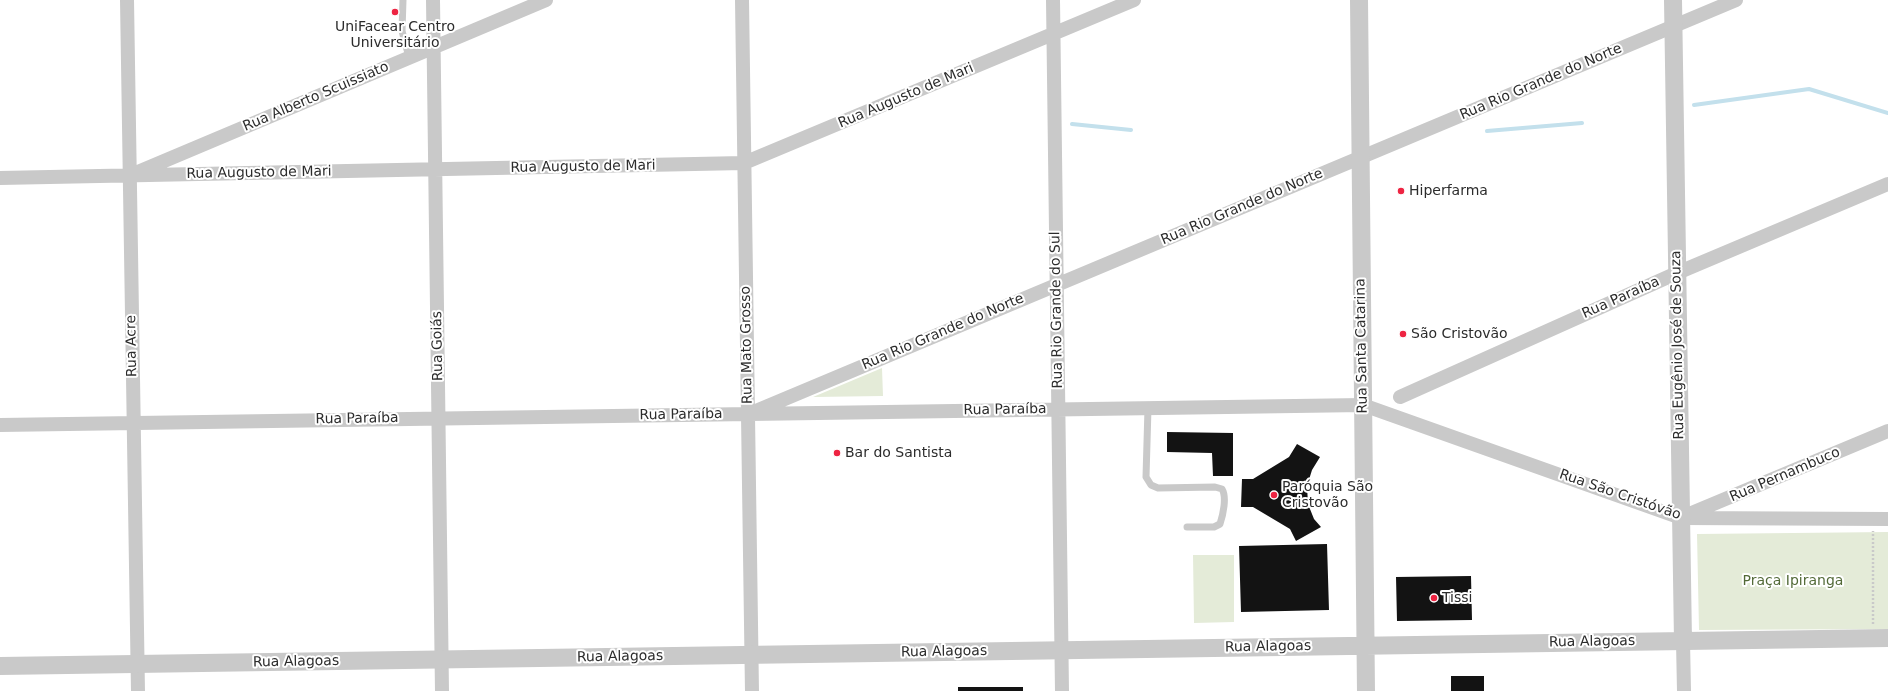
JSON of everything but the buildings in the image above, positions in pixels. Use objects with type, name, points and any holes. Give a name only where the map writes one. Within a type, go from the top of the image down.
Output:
[{"type":"street","name":"Rua Acre","points":[[127,0],[138,691]]},
{"type":"street","name":"Rua Goiás","points":[[433,0],[442,691]]},
{"type":"street","name":"Rua Alberto Scuissiato","points":[[130,175],[546,0]]},
{"type":"street","name":"Rua Mato Grosso","points":[[742,0],[752,691]]},
{"type":"street","name":"Rua Rio Grande do Sul","points":[[1054,0],[1062,691]]},
{"type":"street","name":"Rua Augusto de Mari","points":[[0,178],[744,164],[1134,0]]},
{"type":"street","name":"Rua Santa Catarina","points":[[1359,0],[1366,691]]},
{"type":"street","name":"Rua Eugênio José de Souza","points":[[1673,0],[1684,691]]},
{"type":"street","name":"Rua Rio Grande do Norte","points":[[748,414],[1736,0]]},
{"type":"street","name":"Rua Paraíba","points":[[1400,397],[1677,273],[1888,184]]},
{"type":"street","name":"Rua Paraíba","points":[[0,424],[1363,405]]},
{"type":"street","name":"Rua São Cristóvão","points":[[1363,405],[1681,518],[1888,519]]},
{"type":"street","name":"Rua Pernambuco","points":[[1681,518],[1888,432]]},
{"type":"street","name":"Rua Alagoas","points":[[0,666],[1880,638]]},
{"type":"lane","points":[[403,0],[402,31],[409,57]]},
{"type":"lane","points":[[1148,408],[1146,477],[1151,485],[1158,488],[1214,487],[1222,489],[1225,493],[1220,524],[1214,527],[1187,527]]},
{"type":"path","points":[[1873,519],[1880,638]]},
{"type":"green space","points":[[882,368],[883,396],[813,397]]},
{"type":"green space","name":"Praça Ipiranga","points":[[1888,532],[1888,629],[1699,630],[1697,534]]},
{"type":"green space","points":[[1193,555],[1234,555],[1234,622],[1194,623]]},
{"type":"waterway","points":[[1694,105],[1809,89],[1888,113]]},
{"type":"waterway","points":[[1487,131],[1582,123]]},
{"type":"waterway","points":[[1072,124],[1131,130]]},
{"type":"place","name":"UniFacear Centro Universitário","points":[[395,12]]},
{"type":"place","name":"Hiperfarma","points":[[1401,191]]},
{"type":"place","name":"São Cristovão","points":[[1403,334]]},
{"type":"place","name":"Bar do Santista","points":[[837,453]]},
{"type":"place","name":"Paróquia São Cristovão","points":[[1274,495]]},
{"type":"place","name":"Tissi","points":[[1434,598]]}]
